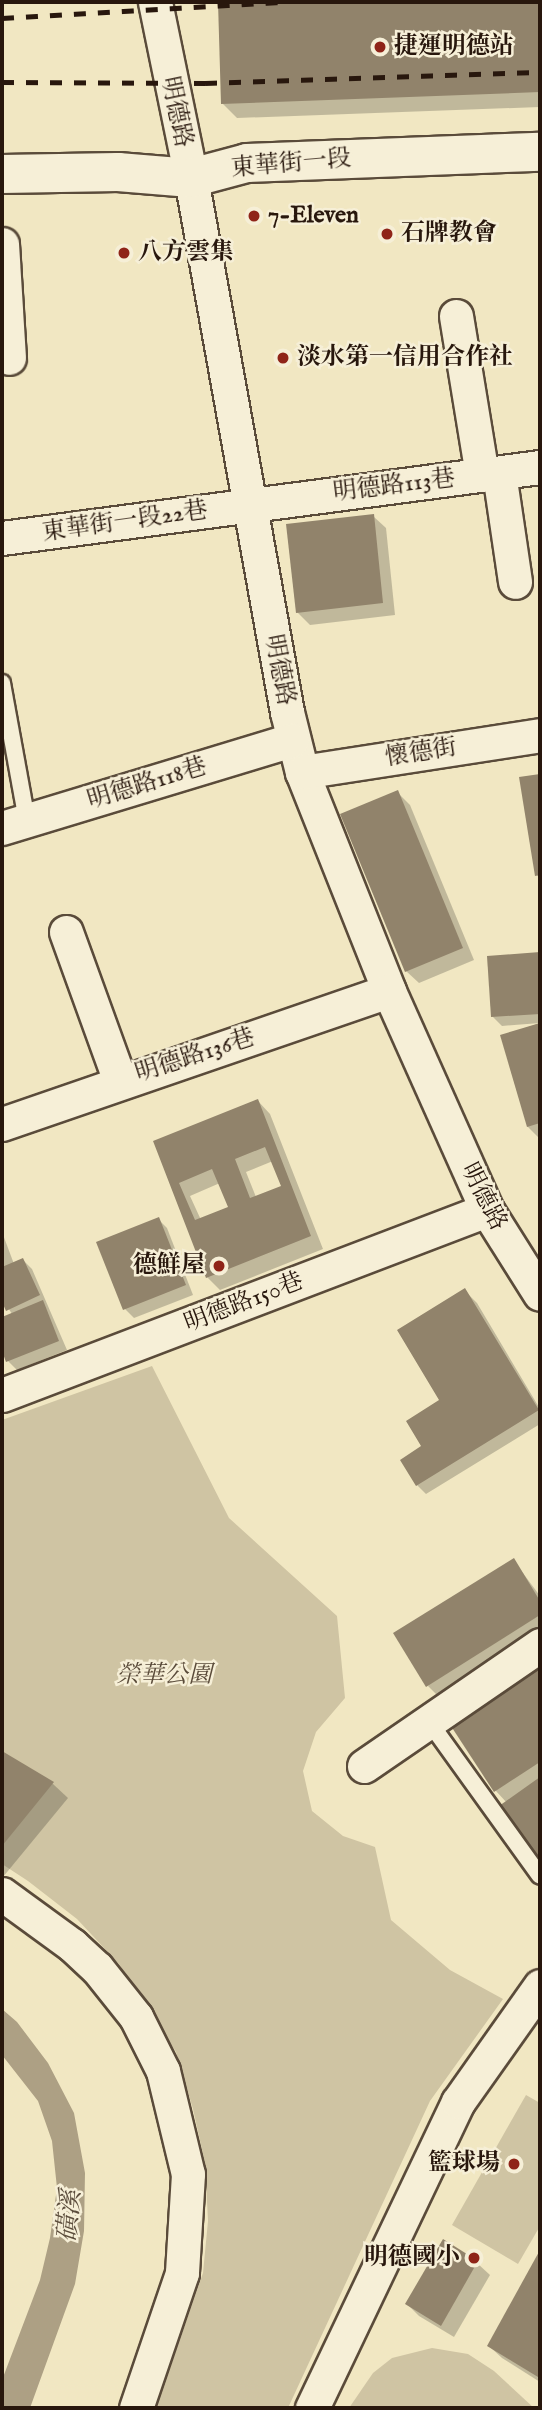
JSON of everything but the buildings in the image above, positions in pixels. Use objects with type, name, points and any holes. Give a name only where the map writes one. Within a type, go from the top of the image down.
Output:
[{"type":"street","name":"明德路","points":[[155,2],[191,178],[292,740],[302,772],[389,991],[487,1210],[540,1294]]},
{"type":"street","name":"東華街一段","points":[[2,174],[118,172],[191,178],[247,163],[540,152]]},
{"type":"street","points":[[2,244],[9,358]]},
{"type":"street","points":[[456,316],[515,582]]},
{"type":"street","name":"明德路113巷","points":[[248,505],[540,467]]},
{"type":"street","name":"東華街一段22巷","points":[[2,538],[248,505]]},
{"type":"street","name":"懷德街","points":[[302,772],[540,735]]},
{"type":"street","name":"明德路118巷","points":[[14,825],[292,740]]},
{"type":"street","points":[[66,932],[120,1081]]},
{"type":"street","name":"明德路136巷","points":[[2,1124],[120,1081],[389,991]]},
{"type":"street","name":"明德路150巷","points":[[2,1395],[487,1210]]},
{"type":"street","points":[[364,1766],[540,1645]]},
{"type":"street","points":[[2,1895],[72,1944],[97,1968],[136,2017],[163,2071],[188,2174],[182,2273],[136,2408]]},
{"type":"street","points":[[312,2408],[458,2102],[540,1986]]},
{"type":"lane","points":[[2,682],[14,825]]},
{"type":"lane","points":[[430,1723],[540,1876]]},
{"type":"green space","name":"榮華公園","points":[[152,1366],[229,1518],[337,1616],[345,1698],[316,1732],[303,1771],[312,1811],[343,1836],[375,1847],[391,1920],[450,1970],[503,1999],[430,2101],[288,2408],[156,2408],[203,2273],[208,2221],[205,2163],[193,2109],[176,2052],[119,1964],[77,1919],[2,1864],[2,1420]]},
{"type":"green space","name":"籃球場","points":[[526,2095],[540,2103],[540,2226],[518,2264],[452,2225]]},
{"type":"green space","points":[[432,2348],[468,2354],[494,2371],[534,2408],[349,2408],[373,2373],[392,2358]]},
{"type":"water","name":"磺溪","points":[[2,2009],[17,2022],[48,2063],[74,2113],[85,2173],[84,2231],[75,2284],[30,2408],[2,2408],[2,2380],[40,2280],[50,2238],[57,2188],[52,2141],[38,2101],[2,2055]]},
{"type":"railway","points":[[2,18],[281,2]]},
{"type":"railway","points":[[2,82],[205,83],[540,72]]},
{"type":"place","name":"捷運明德站","points":[[380,47]]},
{"type":"place","name":"7-Eleven","points":[[254,216]]},
{"type":"place","name":"石牌教會","points":[[387,234]]},
{"type":"place","name":"八方雲集","points":[[124,253]]},
{"type":"place","name":"淡水第一信用合作社","points":[[283,358]]},
{"type":"place","name":"德鮮屋","points":[[219,1266]]},
{"type":"place","name":"籃球場","points":[[514,2164]]},
{"type":"place","name":"明德國小","points":[[474,2258]]}]
